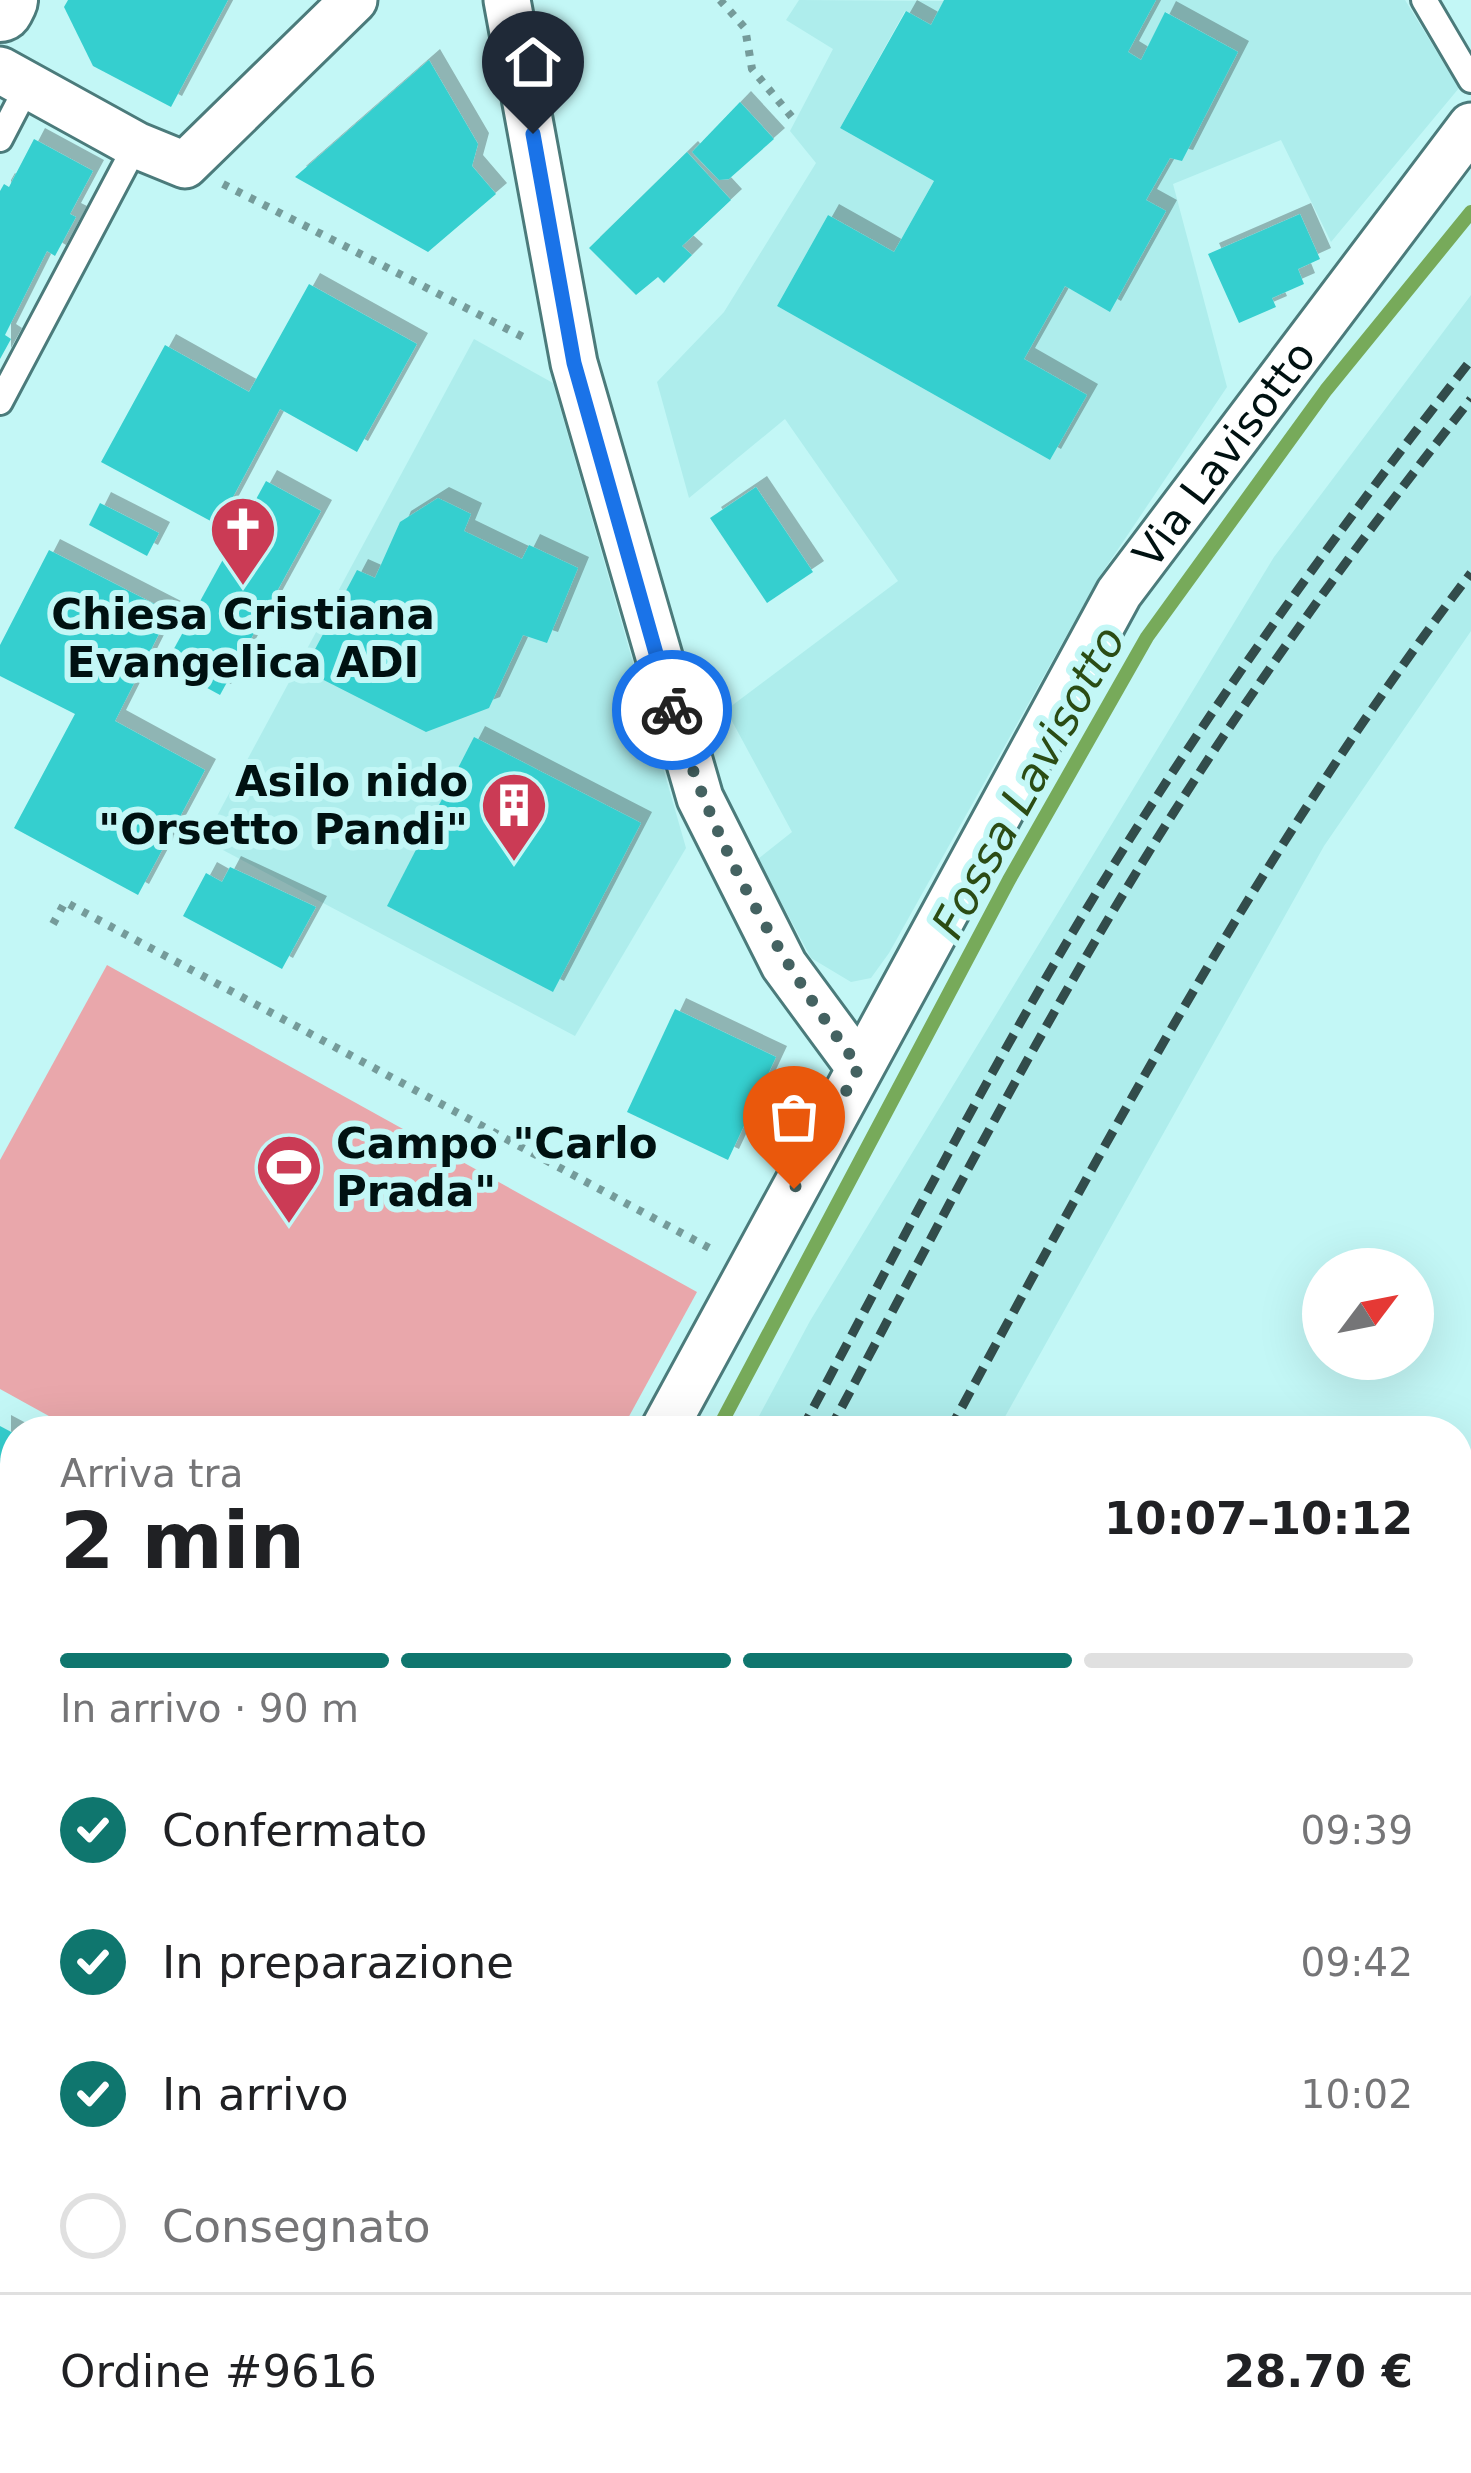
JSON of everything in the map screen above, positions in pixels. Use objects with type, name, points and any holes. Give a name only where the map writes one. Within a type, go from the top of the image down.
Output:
[{"type":"main road","points":[[0,8],[4,0]]},
{"type":"street","points":[[13,78],[136,145],[185,165],[354,0]]},
{"type":"street","points":[[509,1],[574,363],[700,798],[784,965],[859,1067]]},
{"type":"street","name":"Via Lavisotto","points":[[671,1416],[1118,592],[1471,126]]},
{"type":"lane","points":[[1424,0],[1471,80]]},
{"type":"lane","points":[[0,139],[13,78]]},
{"type":"lane","points":[[0,402],[136,145]]},
{"type":"path","points":[[720,0],[745,28],[752,69],[796,122]]},
{"type":"path","points":[[185,165],[574,363]]},
{"type":"path","points":[[52,923],[65,902],[751,1270]]},
{"type":"shaded area","points":[[799,0],[944,1],[931,25],[905,11],[840,128],[934,181],[894,252],[828,215],[777,306],[1050,460],[1086,395],[1024,359],[1065,286],[1110,311],[1166,212],[1146,200],[1170,158],[1182,160],[1238,52],[1166,12],[1141,60],[1128,52],[1156,0],[1405,0],[1459,88],[1331,242],[1281,140],[1173,184],[1227,387],[1098,579],[889,953],[871,978],[851,982],[811,958],[758,859],[792,832],[726,710],[898,581],[785,419],[689,498],[657,382],[724,312],[816,163],[790,131],[833,49],[786,20]]},
{"type":"shaded area","points":[[1471,295],[1471,631],[1324,846],[1005,1416],[759,1416],[810,1321],[1274,557]]},
{"type":"shaded area","points":[[474,339],[553,383],[686,848],[575,1036],[204,840]]},
{"type":"shaded area","name":"Campo \"Carlo Prada\"","points":[[107,965],[697,1292],[629,1416],[49,1416],[0,1389],[0,1160]]},
{"type":"building","points":[[68,0],[228,0],[171,107],[93,66],[64,7]]},
{"type":"building","points":[[944,0],[1156,0],[1128,52],[1141,60],[1165,12],[1238,52],[1182,161],[1170,158],[1146,200],[1166,211],[1110,312],[1065,286],[1024,359],[1087,395],[1050,460],[777,306],[828,215],[894,252],[934,181],[840,128],[906,11],[931,25]]},
{"type":"building","points":[[429,60],[478,144],[472,166],[496,194],[428,252],[295,177]]},
{"type":"building","points":[[740,102],[774,139],[729,179],[719,180],[692,152]]},
{"type":"building","points":[[34,139],[93,171],[70,214],[76,217],[55,256],[47,251],[5,335],[11,339],[0,359],[0,191],[4,184],[9,187]]},
{"type":"building","points":[[687,152],[731,200],[682,246],[692,255],[664,283],[658,277],[636,295],[589,248]]},
{"type":"building","points":[[1300,214],[1320,259],[1298,269],[1304,284],[1272,298],[1276,307],[1239,323],[1208,254]]},
{"type":"building","points":[[309,284],[417,344],[357,452],[280,409],[218,525],[101,462],[165,345],[249,392]]},
{"type":"building","name":"Chiesa Cristiana Evangelica ADI","points":[[266,481],[321,511],[220,695],[165,665]]},
{"type":"building","points":[[756,487],[813,572],[767,603],[710,518]]},
{"type":"building","points":[[438,498],[471,514],[464,531],[522,559],[529,545],[578,568],[547,643],[523,635],[489,708],[426,732],[304,670],[357,570],[375,578],[400,522]]},
{"type":"building","points":[[100,503],[159,533],[147,556],[89,525]]},
{"type":"building","points":[[49,550],[170,612],[115,721],[205,770],[138,895],[14,828],[75,714],[0,676],[0,645]]},
{"type":"building","name":"Asilo nido \"Orsetto Pandi\"","points":[[474,737],[641,823],[553,992],[387,906]]},
{"type":"building","points":[[230,867],[316,907],[282,969],[183,916],[206,873],[222,882]]},
{"type":"building","points":[[675,1009],[776,1057],[728,1160],[627,1112]]},
{"type":"waterway","name":"Fossa Lavisotto","points":[[725,1416],[1009,880],[1147,637],[1326,390],[1471,212]]},
{"type":"railway","points":[[809,1416],[991,1076],[1152,803],[1360,504],[1471,360]]},
{"type":"railway","points":[[837,1416],[1038,1040],[1127,887],[1317,602],[1471,399]]},
{"type":"railway","points":[[957,1416],[1130,1100],[1258,884],[1396,674],[1471,573]]},
{"type":"way so far","points":[[672,710],[700,798],[737,877],[784,965],[859,1067],[794,1189]]},
{"type":"place","name":"Chiesa Cristiana Evangelica ADI","points":[[243,588]]},
{"type":"place","name":"Asilo nido \"Orsetto Pandi\"","points":[[514,864]]},
{"type":"place","name":"Campo \"Carlo Prada\"","points":[[289,1226]]},
{"type":"route","points":[[533,134],[574,363],[672,710]]}]
